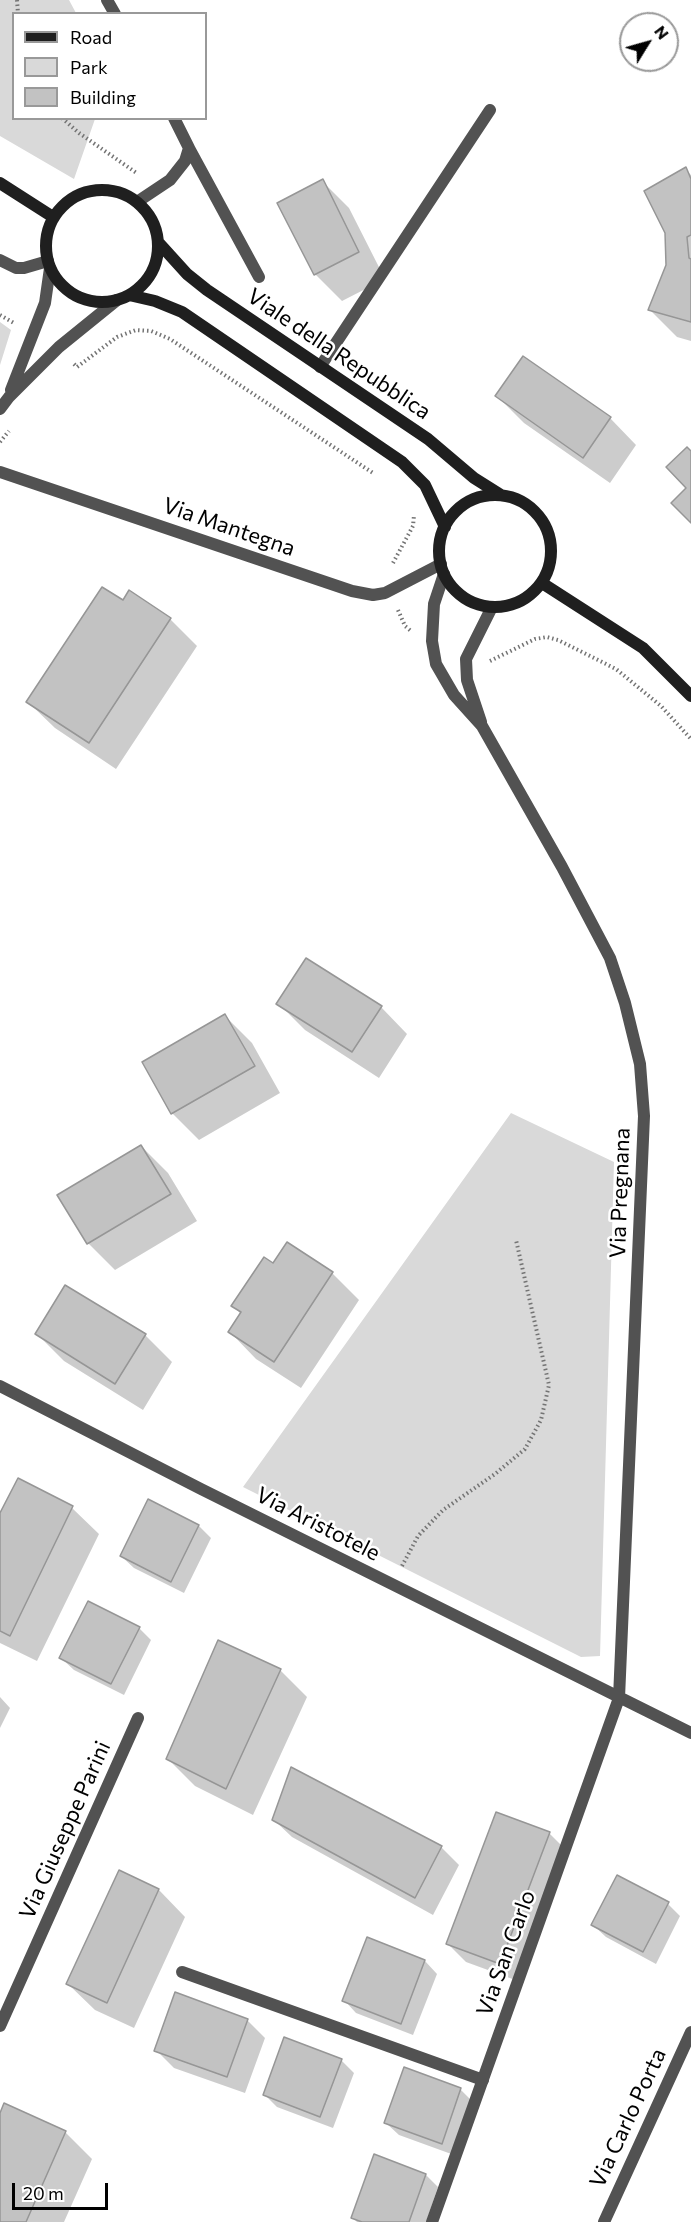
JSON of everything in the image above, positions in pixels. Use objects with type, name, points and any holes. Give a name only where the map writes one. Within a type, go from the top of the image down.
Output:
[{"type":"street","points":[[320,367],[490,110]]},
{"type":"street","points":[[175,120],[259,277]]},
{"type":"street","points":[[137,202],[179,170],[189,148]]},
{"type":"street","points":[[0,183],[53,217]]},
{"type":"street","points":[[101,190],[120,193],[137,202],[148,213],[155,227],[158,242],[154,267],[148,279],[129,296],[117,300],[87,301],[71,294],[59,283],[49,265],[45,251],[46,234],[53,217],[65,202],[82,193],[101,190]]},
{"type":"street","name":"Viale della Repubblica","points":[[158,242],[187,274],[207,290],[428,439],[474,478],[501,495]]},
{"type":"street","points":[[0,260],[16,268],[49,265]]},
{"type":"street","points":[[9,397],[45,303],[49,265]]},
{"type":"street","points":[[129,296],[155,301],[182,312],[402,462],[425,485],[445,526]]},
{"type":"street","points":[[0,409],[59,347],[117,300]]},
{"type":"street","name":"Via Mantegna","points":[[0,471],[352,591],[373,595],[385,593],[443,569]]},
{"type":"street","points":[[501,495],[520,501],[535,512],[546,528],[551,546],[550,565],[542,583],[528,597],[511,605],[492,607],[477,604],[463,597],[452,586],[443,569],[441,539],[445,526],[468,502],[484,496],[501,495]]},
{"type":"street","name":"Via Pregnana","points":[[443,569],[435,604],[432,641],[436,664],[450,687],[482,726],[562,867],[610,958],[625,1003],[640,1064],[644,1116],[618,1698]]},
{"type":"street","points":[[542,583],[643,648],[691,696]]},
{"type":"street","points":[[466,659],[492,607]]},
{"type":"street","name":"Via Pregnana","points":[[466,659],[467,680],[482,726]]},
{"type":"street","name":"Via Aristotele","points":[[0,1386],[691,1733]]},
{"type":"street","name":"Via San Carlo","points":[[432,2222],[618,1698]]},
{"type":"street","name":"Via Giuseppe Parini","points":[[0,2026],[138,1718]]},
{"type":"street","points":[[182,1972],[483,2080]]},
{"type":"street","name":"Via Carlo Porta","points":[[604,2222],[691,2032]]},
{"type":"path","points":[[64,120],[79,133],[158,188]]},
{"type":"path","points":[[0,315],[34,334]]},
{"type":"path","points":[[59,347],[77,367],[117,337],[136,330],[151,331],[170,339],[380,478]]},
{"type":"path","points":[[411,508],[414,514],[413,526],[390,567],[389,574],[400,617],[405,626],[414,634],[432,641]]},
{"type":"path","points":[[466,659],[492,661],[535,639],[547,637],[558,640],[616,669],[661,706],[691,739]]},
{"type":"path","points":[[391,1584],[418,1536],[443,1510],[495,1474],[525,1449],[541,1420],[549,1385],[516,1240]]},
{"type":"green space","points":[[0,0],[69,0],[75,12],[12,12],[12,120],[95,120],[74,179],[0,136]]},
{"type":"green space","points":[[0,322],[11,330],[0,365]]},
{"type":"green space","points":[[511,1113],[614,1162],[600,1656],[581,1657],[243,1487]]},
{"type":"building","points":[[686,167],[691,179],[691,235],[687,237],[691,259],[691,322],[648,310],[666,265],[665,233],[644,191]]},
{"type":"building","points":[[323,179],[359,252],[314,275],[277,203]]},
{"type":"building","points":[[523,356],[611,417],[583,458],[495,396]]},
{"type":"building","points":[[687,447],[691,451],[691,523],[671,503],[686,488],[666,467]]},
{"type":"building","points":[[102,587],[123,600],[129,590],[171,618],[89,743],[26,702]]},
{"type":"building","points":[[306,958],[382,1006],[352,1052],[276,1004]]},
{"type":"building","points":[[225,1014],[255,1066],[171,1114],[142,1062]]},
{"type":"building","points":[[141,1145],[171,1194],[87,1244],[57,1195]]},
{"type":"building","points":[[287,1242],[333,1272],[274,1362],[228,1332],[241,1312],[231,1306],[264,1257],[273,1263]]},
{"type":"building","points":[[65,1285],[146,1334],[115,1384],[35,1334]]},
{"type":"building","points":[[18,1478],[73,1506],[10,1636],[0,1631],[0,1513]]},
{"type":"building","points":[[148,1499],[199,1525],[171,1582],[120,1556]]},
{"type":"building","points":[[88,1601],[140,1627],[111,1684],[59,1658]]},
{"type":"building","points":[[218,1640],[281,1669],[226,1789],[166,1759]]},
{"type":"building","points":[[291,1767],[442,1846],[415,1898],[272,1820]]},
{"type":"building","points":[[496,1812],[550,1832],[500,1964],[446,1944]]},
{"type":"building","points":[[119,1870],[159,1889],[107,2003],[66,1984]]},
{"type":"building","points":[[617,1875],[669,1902],[643,1952],[591,1925]]},
{"type":"building","points":[[367,1937],[425,1960],[401,2024],[342,2001]]},
{"type":"building","points":[[175,1992],[248,2019],[227,2077],[154,2051]]},
{"type":"building","points":[[284,2037],[342,2059],[320,2117],[263,2095]]},
{"type":"building","points":[[404,2067],[461,2088],[442,2144],[384,2123]]},
{"type":"building","points":[[4,2103],[66,2131],[26,2222],[0,2222],[0,2113]]},
{"type":"building","points":[[374,2154],[426,2174],[409,2222],[362,2222],[351,2218]]}]
